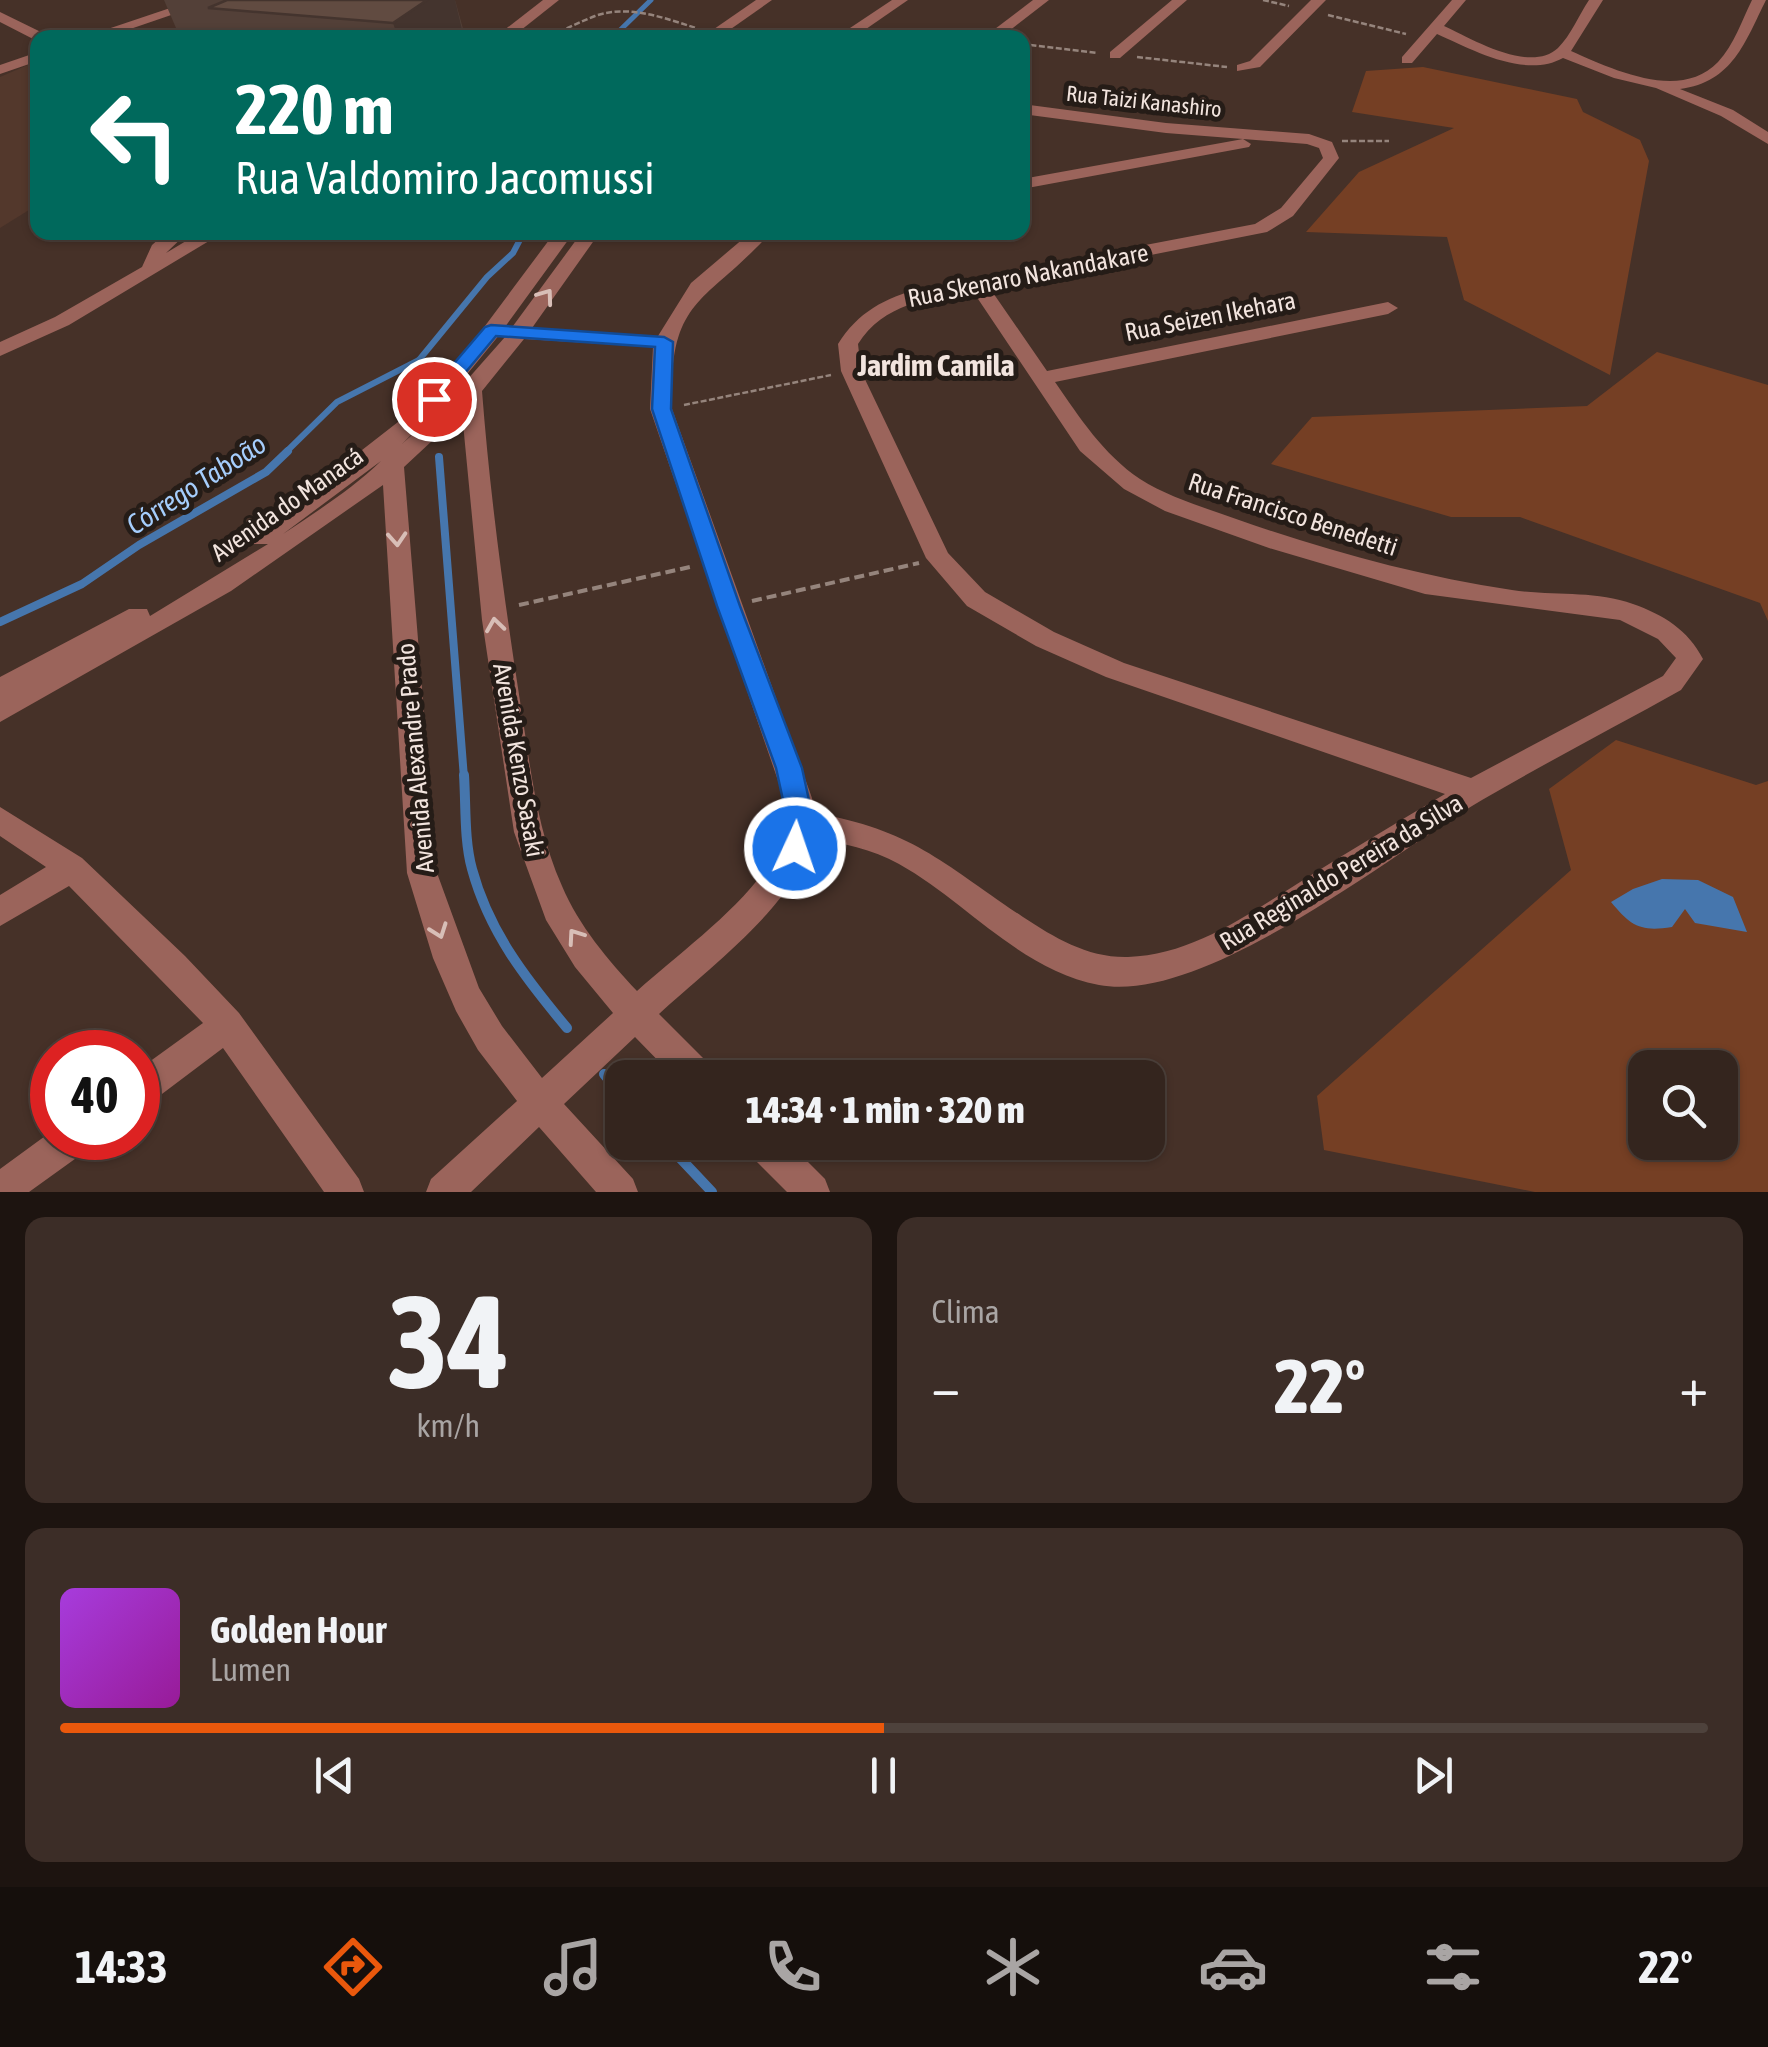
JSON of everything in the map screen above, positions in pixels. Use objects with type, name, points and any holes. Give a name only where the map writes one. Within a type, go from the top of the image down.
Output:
[{"type":"street","points":[[512,30],[552,0]]},
{"type":"street","points":[[726,30],[765,0]]},
{"type":"street","points":[[855,30],[902,0]]},
{"type":"street","points":[[1001,30],[1042,0]]},
{"type":"street","points":[[1115,54],[1180,0]]},
{"type":"street","points":[[1407,60],[1459,0]]},
{"type":"street","points":[[1536,84],[1596,0]]},
{"type":"street","points":[[1650,83],[1702,79],[1721,69],[1759,0]]},
{"type":"street","points":[[110,30],[187,2],[213,1]]},
{"type":"street","points":[[1242,68],[1255,64],[1313,5]]},
{"type":"street","points":[[0,16],[30,32]]},
{"type":"street","points":[[1430,33],[1506,56],[1556,55],[1616,78],[1650,83],[1728,112],[1768,139]]},
{"type":"street","points":[[0,52],[30,58]]},
{"type":"street","points":[[0,70],[30,59]]},
{"type":"street","name":"Rua Taizi Kanashiro","points":[[1030,110],[1166,128],[1260,135]]},
{"type":"street","points":[[1166,128],[1184,155]]},
{"type":"street","points":[[1030,183],[1243,144],[1260,135],[1318,141]]},
{"type":"street","name":"Rua Skenaro Nakandakare","points":[[851,372],[848,344],[854,332],[880,309],[921,294],[1261,228],[1288,212],[1327,165],[1330,149],[1318,141]]},
{"type":"street","points":[[154,270],[150,264],[158,248],[168,240]]},
{"type":"street","points":[[0,350],[154,270],[202,240]]},
{"type":"street","name":"Avenida do Manacá","points":[[0,711],[218,586],[391,453],[559,240]]},
{"type":"street","name":"Avenida do Manacá","points":[[0,689],[138,616],[450,412],[518,332],[585,240]]},
{"type":"street","points":[[444,1192],[764,895],[784,871],[801,823],[789,768],[728,606],[662,409],[664,342],[698,287],[753,240]]},
{"type":"street","name":"Rua Francisco Benedetti","points":[[978,283],[1088,446],[1106,465],[1173,505],[1277,542],[1425,585],[1518,600],[1598,605],[1627,612],[1648,620],[1683,646]]},
{"type":"street","name":"Rua Seizen Ikehara","points":[[1043,378],[1388,308]]},
{"type":"street","points":[[491,330],[664,342]]},
{"type":"street","points":[[851,372],[938,558],[956,581],[1007,619],[1115,670],[1473,791]]},
{"type":"street","name":"Avenida Kenzo Sasaki","points":[[471,387],[493,611],[526,829],[540,873],[560,914],[635,1013],[681,1060]]},
{"type":"street","points":[[417,416],[450,412],[474,430]]},
{"type":"street","name":"Avenida Alexandre Prado","points":[[391,453],[422,873],[457,980],[489,1037],[620,1192]]},
{"type":"street","name":"Rua Reginaldo Pereira da Silva","points":[[801,823],[870,838],[899,849],[1054,956],[1087,968],[1124,974],[1162,969],[1237,938],[1473,791],[1672,682],[1690,660],[1683,646]]},
{"type":"street","points":[[0,820],[71,868],[174,966],[226,1026],[346,1192]]},
{"type":"street","points":[[0,912],[71,868]]},
{"type":"street","points":[[160,1074],[226,1026]]},
{"type":"street","points":[[0,1191],[43,1160]]},
{"type":"street","points":[[781,1160],[812,1192]]},
{"type":"path","points":[[1263,0],[1313,5],[1430,33]]},
{"type":"path","points":[[569,30],[592,17],[621,12],[654,14],[704,30]]},
{"type":"path","points":[[1318,141],[1389,141]]},
{"type":"path","points":[[662,409],[851,372]]},
{"type":"path","points":[[728,606],[938,558]]},
{"type":"path","points":[[493,611],[714,562]]},
{"type":"shaded area","points":[[30,64],[30,209],[0,228],[0,77]]},
{"type":"shaded area","points":[[1423,67],[1577,99],[1583,112],[1640,140],[1649,161],[1610,375],[1464,300],[1447,237],[1306,232],[1359,172],[1454,128],[1352,112],[1366,71]]},
{"type":"shaded area","points":[[1657,352],[1768,385],[1768,621],[1760,603],[1520,517],[1451,517],[1271,464],[1312,417],[1587,406]]},
{"type":"shaded area","points":[[1616,740],[1756,785],[1768,781],[1768,1192],[1535,1192],[1324,1150],[1317,1096],[1571,870],[1549,789]]},
{"type":"water","points":[[1662,879],[1698,880],[1733,897],[1747,932],[1695,923],[1685,909],[1672,927],[1644,928],[1624,917],[1611,902]]},
{"type":"building","points":[[227,0],[427,0],[393,23],[208,8]]},
{"type":"waterway","name":"Córrego Taboão","points":[[620,30],[651,0]]},
{"type":"waterway","name":"Córrego Taboão","points":[[419,360],[487,277],[513,253],[520,240]]},
{"type":"waterway","name":"Córrego Taboão","points":[[285,453],[337,402],[419,360]]},
{"type":"waterway","points":[[419,360],[424,378]]},
{"type":"waterway","name":"Córrego Taboão","points":[[0,622],[82,584],[139,545],[266,472],[288,451]]},
{"type":"waterway","points":[[439,457],[464,778]]},
{"type":"waterway","points":[[464,775],[468,846],[479,892],[510,954],[567,1028]]},
{"type":"waterway","points":[[682,1160],[712,1192]]},
{"type":"district","name":"Jardim Camila","points":[[936,366]]},
{"type":"route","points":[[434,399],[491,330],[664,342],[660,370],[662,409],[728,606],[789,768],[801,823],[795,848]]}]
